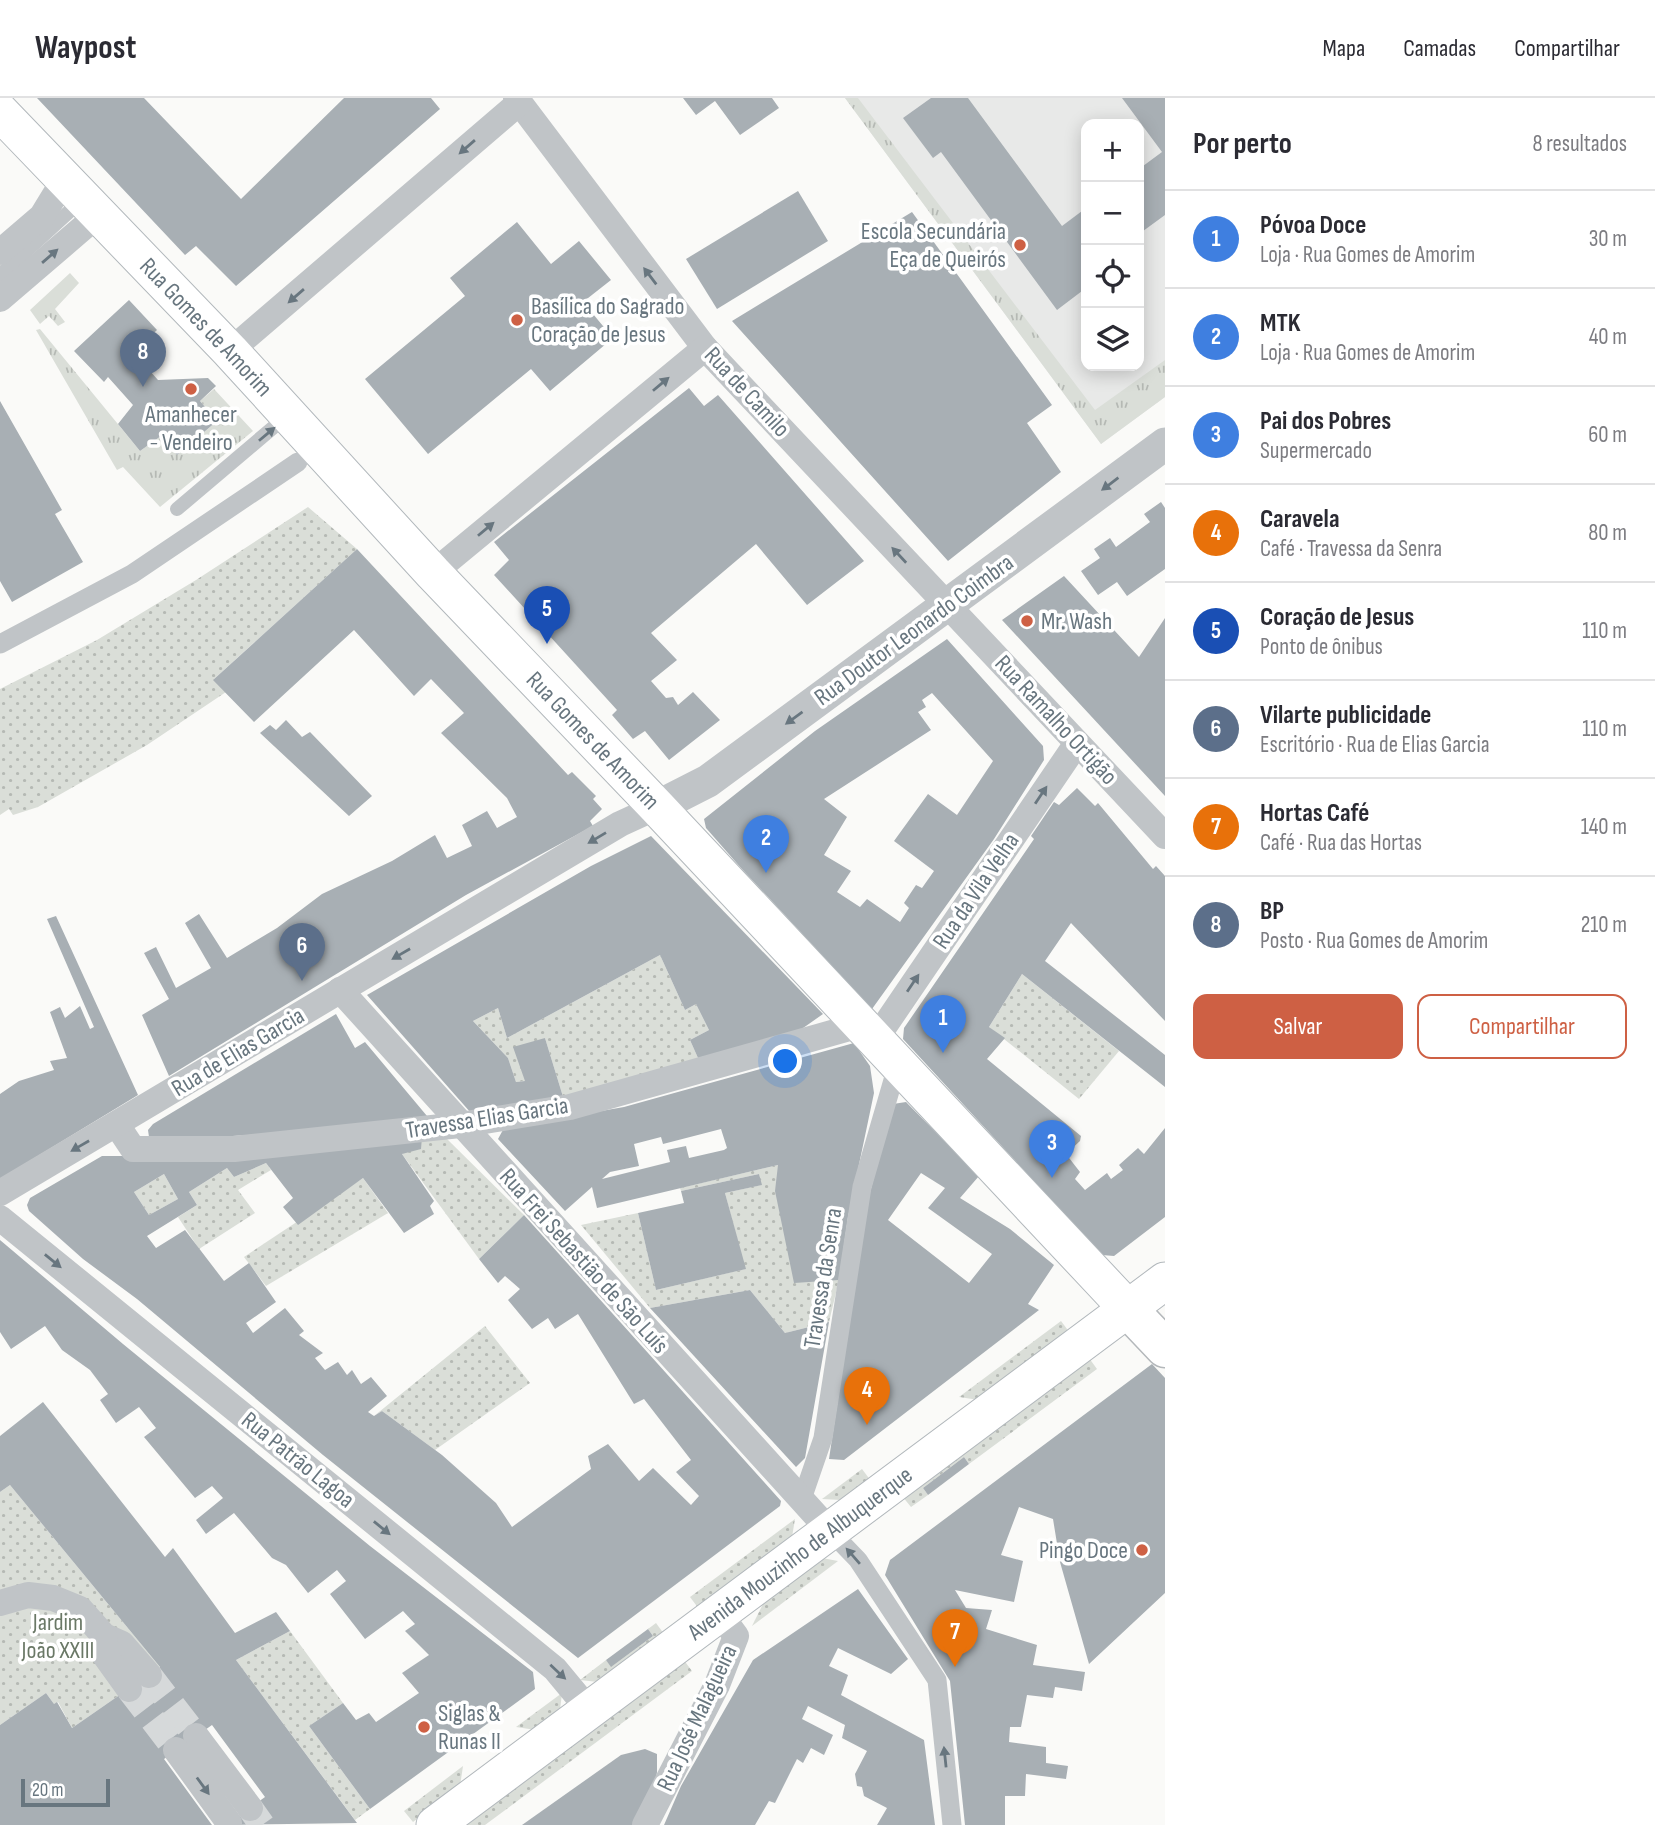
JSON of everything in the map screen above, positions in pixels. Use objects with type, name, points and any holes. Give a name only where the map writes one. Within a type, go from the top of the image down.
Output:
[{"type":"main road","name":"Rua Gomes de Amorim","points":[[0,112],[230,351],[433,573],[657,807],[1128,1309]]},
{"type":"main road","name":"Avenida Mouzinho de Albuquerque","points":[[435,1825],[1165,1282]]},
{"type":"main road","points":[[1128,1309],[1165,1348]]},
{"type":"street","name":"Rua de Camilo","points":[[517,100],[705,348],[947,604]]},
{"type":"street","points":[[230,351],[517,100]]},
{"type":"street","points":[[0,251],[41,216],[82,197]]},
{"type":"street","points":[[0,299],[82,197]]},
{"type":"street","points":[[433,573],[705,348]]},
{"type":"street","name":"Rua Doutor Leonardo Coimbra","points":[[657,807],[708,781],[1165,443]]},
{"type":"street","points":[[0,644],[132,574],[298,462]]},
{"type":"street","name":"Rua Ramalho Ortigão","points":[[947,604],[1165,836]]},
{"type":"street","name":"Rua da Vila Velha","points":[[878,1043],[1077,743]]},
{"type":"street","name":"Rua de Elias Garcia","points":[[0,1193],[620,824],[657,807]]},
{"type":"street","name":"Rua Frei Sebastião de São Luís","points":[[340,990],[830,1531]]},
{"type":"street","name":"Travessa Elias Garcia","points":[[117,1125],[133,1149],[234,1149],[460,1125],[570,1107],[878,1043]]},
{"type":"street","name":"Travessa da Senra","points":[[801,1502],[823,1438],[862,1187],[878,1043]]},
{"type":"street","name":"Rua Patrão Lagoa","points":[[0,1218],[555,1669],[589,1710]]},
{"type":"street","points":[[830,1531],[858,1560],[937,1680],[952,1825]]},
{"type":"street","points":[[0,1603],[28,1595],[53,1598],[80,1609],[104,1636],[122,1644],[139,1682]]},
{"type":"street","name":"Rua José Malagueira","points":[[645,1825],[717,1685],[736,1636],[719,1613]]},
{"type":"street","points":[[186,1743],[239,1815]]},
{"type":"lane","points":[[0,275],[82,197]]},
{"type":"lane","points":[[177,509],[289,415]]},
{"type":"shaded area","name":"Escola Secundária Eça de Queirós","points":[[845,98],[1165,98],[1165,397],[1101,444]]},
{"type":"green space","points":[[845,98],[858,98],[1095,410],[1165,360],[1165,397],[1101,444]]},
{"type":"green space","points":[[70,273],[79,283],[55,309],[65,322],[58,326],[49,316],[40,324],[30,310]]},
{"type":"green space","points":[[40,329],[140,451],[161,436],[177,455],[217,421],[200,401],[214,389],[253,431],[160,507],[123,467],[117,470],[36,330]]},
{"type":"green space","points":[[308,507],[357,549],[214,679],[226,692],[147,745],[38,807],[13,815],[9,809],[0,815],[0,689],[97,640]]},
{"type":"green space","points":[[660,955],[685,1010],[696,1004],[709,1030],[690,1040],[698,1058],[564,1100],[545,1038],[525,1081],[516,1082],[508,1058],[473,1021],[498,1008],[507,1038]]},
{"type":"green space","points":[[1022,974],[1119,1051],[1079,1099],[989,1027]]},
{"type":"green space","points":[[443,1135],[524,1215],[479,1259],[402,1154],[422,1137]]},
{"type":"green space","points":[[266,1163],[271,1170],[238,1190],[255,1213],[199,1249],[178,1217],[197,1205],[189,1192],[227,1168],[234,1177]]},
{"type":"green space","points":[[778,1165],[839,1280],[829,1322],[785,1333],[750,1290],[650,1308],[581,1225],[638,1213],[656,1290],[745,1269],[725,1193],[761,1185],[759,1174],[681,1191],[680,1188]]},
{"type":"green space","points":[[164,1174],[178,1199],[149,1215],[134,1192]]},
{"type":"green space","points":[[363,1178],[388,1213],[266,1286],[244,1257]]},
{"type":"green space","points":[[1061,1321],[1070,1333],[979,1400],[959,1397]]},
{"type":"green space","points":[[485,1326],[530,1383],[435,1450],[382,1411],[374,1416]]},
{"type":"green space","points":[[1089,1358],[1097,1369],[969,1464],[964,1457],[923,1488],[928,1495],[911,1507],[902,1496]]},
{"type":"green space","points":[[862,1469],[871,1481],[841,1500],[822,1499]]},
{"type":"green space","name":"Jardim João XXIII","points":[[10,1485],[160,1667],[72,1728],[58,1702],[54,1704],[46,1693],[0,1725],[0,1492]]},
{"type":"green space","points":[[795,1519],[792,1537],[699,1609],[690,1597]]},
{"type":"green space","points":[[822,1558],[838,1561],[752,1626],[765,1600]]},
{"type":"green space","points":[[656,1623],[664,1634],[598,1682],[580,1680],[606,1660],[612,1666],[653,1636],[648,1629]]},
{"type":"green space","points":[[290,1631],[343,1703],[309,1726],[370,1809],[355,1820],[236,1660]]},
{"type":"green space","points":[[683,1659],[692,1671],[485,1825],[461,1825]]},
{"type":"green space","points":[[562,1693],[560,1710],[536,1730],[516,1727]]},
{"type":"green space","points":[[463,1766],[460,1786],[413,1822],[404,1811]]},
{"type":"building","points":[[37,98],[144,98],[241,199],[344,98],[431,98],[440,109],[236,286],[196,246],[185,255]]},
{"type":"building","points":[[683,98],[772,98],[779,108],[740,135],[715,101],[696,115]]},
{"type":"building","points":[[931,98],[968,98],[1062,226],[1081,212],[1081,292],[1057,310],[941,152],[933,158],[903,118]]},
{"type":"building","points":[[1122,98],[1165,98],[1165,215],[1144,230],[1144,165],[1162,152],[1144,128],[1144,119],[1138,119]]},
{"type":"building","points":[[798,191],[828,241],[717,309],[686,259]]},
{"type":"building","points":[[912,212],[1052,405],[1027,423],[1061,472],[948,561],[732,321]]},
{"type":"building","name":"Basílica do Sagrado Coração de Jesus","points":[[517,222],[551,264],[579,241],[611,280],[583,302],[613,338],[550,391],[531,369],[428,454],[365,379],[465,296],[450,278]]},
{"type":"building","points":[[129,300],[157,330],[133,352],[158,380],[208,378],[216,386],[200,401],[217,421],[177,455],[161,436],[140,451],[118,424],[133,405],[108,377],[104,382],[74,351]]},
{"type":"building","points":[[689,388],[704,406],[718,395],[864,561],[807,605],[756,544],[651,633],[677,660],[651,681],[666,698],[673,697],[678,705],[693,692],[720,720],[669,760],[645,731],[633,739],[612,715],[617,710],[494,575],[509,560],[494,542]]},
{"type":"building","points":[[0,401],[62,510],[55,514],[83,562],[12,602],[0,581]]},
{"type":"building","points":[[1161,502],[1165,508],[1165,569],[1127,596],[1117,582],[1098,595],[1081,571],[1100,558],[1094,549],[1110,538],[1116,547],[1150,522],[1144,514]]},
{"type":"building","points":[[357,549],[568,775],[572,772],[596,796],[593,799],[602,809],[590,821],[593,826],[466,895],[169,1076],[142,1015],[169,999],[144,953],[156,947],[176,988],[211,968],[185,923],[199,914],[227,958],[277,928],[322,894],[392,861],[435,835],[447,858],[472,846],[462,825],[487,811],[497,828],[517,817],[507,798],[441,733],[464,713],[431,679],[414,696],[354,630],[254,722],[213,680]]},
{"type":"building","points":[[1064,576],[1139,657],[1165,618],[1165,796],[1002,620]]},
{"type":"building","points":[[947,639],[1043,746],[1044,760],[994,839],[872,1009],[741,868],[706,828],[704,819],[815,731]],"holes":[[[932,693],[993,761],[957,815],[928,794],[894,841],[934,871],[922,888],[916,885],[904,903],[909,908],[900,922],[867,899],[860,907],[837,892],[851,871],[824,855],[847,817],[824,799],[931,730],[918,712],[926,707],[922,700]]]},
{"type":"building","points":[[286,720],[302,737],[310,732],[372,796],[349,816],[260,733],[270,725],[276,730]]},
{"type":"building","points":[[1077,788],[1095,806],[1098,803],[1153,869],[1156,866],[1165,876],[1165,1021],[1071,923],[1045,961],[1165,1055],[1165,1087],[1022,974],[989,1027],[1005,1038],[987,1059],[1081,1136],[1080,1141],[1066,1154],[1080,1172],[1075,1179],[1085,1190],[1107,1173],[1111,1179],[1123,1170],[1119,1165],[1138,1148],[1144,1154],[1165,1128],[1165,1217],[1114,1256],[1102,1255],[903,1039],[904,1028],[1034,839],[1031,836],[1054,802],[1059,805]]},
{"type":"building","points":[[651,836],[823,1014],[796,1033],[698,1058],[690,1040],[709,1030],[696,1004],[685,1010],[660,955],[507,1038],[498,1008],[473,1021],[508,1058],[516,1082],[525,1081],[513,1047],[545,1038],[564,1100],[471,1113],[367,995],[591,866]]},
{"type":"building","points":[[56,916],[138,1095],[0,1179],[0,1094],[19,1081],[54,1070],[50,1061],[67,1058],[50,1012],[60,1007],[65,1018],[80,1006],[90,1029],[94,1027],[47,919]]},
{"type":"building","points":[[336,1014],[355,1048],[365,1042],[427,1116],[312,1131],[155,1141],[149,1137],[148,1130],[153,1124]]},
{"type":"building","points":[[854,1043],[870,1066],[874,1093],[848,1217],[839,1280],[794,1283],[775,1191],[778,1165],[597,1208],[592,1187],[565,1211],[498,1139],[504,1128],[624,1107]],"holes":[[[721,1129],[727,1148],[689,1158],[686,1146],[667,1150],[670,1162],[602,1179],[610,1172],[639,1166],[634,1144],[661,1137],[663,1144]]]},
{"type":"building","points":[[906,1102],[979,1176],[960,1198],[1010,1229],[1054,1265],[1028,1304],[1039,1310],[844,1460],[829,1459],[867,1204],[893,1104]],"holes":[[[921,1173],[945,1188],[928,1208],[992,1254],[969,1283],[888,1220]]]},
{"type":"building","points":[[422,1137],[421,1149],[402,1154],[434,1201],[430,1206],[434,1214],[404,1233],[363,1178],[298,1225],[283,1207],[293,1198],[266,1163],[234,1177],[227,1168],[189,1192],[197,1205],[147,1236],[156,1248],[185,1230],[224,1281],[249,1263],[276,1302],[246,1323],[253,1333],[285,1308],[304,1331],[299,1335],[323,1353],[315,1358],[325,1370],[338,1362],[347,1375],[352,1370],[361,1384],[371,1377],[387,1396],[368,1412],[374,1416],[382,1411],[442,1455],[496,1503],[512,1527],[591,1469],[588,1456],[608,1444],[639,1481],[653,1468],[691,1505],[699,1496],[676,1472],[691,1460],[644,1399],[634,1404],[578,1314],[555,1329],[548,1318],[532,1329],[508,1300],[520,1289],[505,1276],[498,1283],[479,1259],[524,1215],[781,1501],[780,1506],[578,1658],[323,1455],[137,1299],[83,1259],[29,1211],[27,1205],[30,1198],[102,1156],[161,1156]],"holes":[[[164,1174],[178,1199],[149,1215],[134,1192]]]},
{"type":"building","points":[[759,1174],[762,1185],[725,1193],[746,1269],[656,1290],[638,1213],[684,1203],[681,1191]]},
{"type":"building","points":[[0,1240],[370,1546],[533,1672],[535,1689],[370,1809],[309,1726],[343,1703],[356,1720],[369,1713],[376,1722],[419,1693],[402,1673],[429,1655],[405,1631],[415,1624],[403,1611],[365,1639],[330,1594],[346,1581],[337,1570],[308,1593],[286,1565],[272,1558],[234,1513],[206,1534],[196,1520],[223,1498],[212,1486],[195,1498],[144,1437],[156,1428],[139,1407],[116,1423],[100,1400],[108,1394],[90,1370],[62,1350],[45,1326],[11,1349],[0,1332]]},
{"type":"building","points":[[750,1290],[785,1333],[829,1322],[805,1458],[796,1467],[650,1308]]},
{"type":"building","points":[[1152,1364],[1165,1378],[1165,1593],[1089,1664],[1060,1562],[1053,1519],[1019,1507],[1001,1555],[1023,1561],[1014,1602],[955,1590],[966,1608],[992,1610],[986,1629],[1037,1645],[1033,1665],[1085,1672],[1082,1691],[1055,1687],[1053,1698],[1027,1695],[1021,1727],[1010,1727],[1009,1742],[1046,1747],[1046,1763],[1068,1766],[1066,1779],[1026,1774],[1025,1796],[1005,1796],[1005,1825],[965,1825],[950,1681],[885,1575],[890,1560]]},
{"type":"building","points":[[43,1402],[165,1557],[173,1548],[235,1633],[276,1612],[290,1631],[236,1660],[357,1823],[226,1825],[265,1797],[212,1725],[164,1759],[212,1825],[0,1825],[0,1725],[46,1693],[54,1704],[57,1702],[72,1728],[160,1667],[10,1485],[0,1492],[0,1436]]},
{"type":"building","points":[[964,1457],[969,1464],[928,1495],[923,1488]]},
{"type":"building","points":[[858,1589],[908,1659],[891,1674],[838,1648],[829,1666],[848,1675],[841,1695],[924,1740],[935,1825],[877,1825],[887,1808],[864,1796],[862,1787],[857,1786],[855,1774],[867,1751],[842,1738],[845,1725],[808,1706],[802,1719],[833,1735],[824,1755],[811,1748],[803,1763],[797,1759],[775,1803],[769,1801],[755,1825],[664,1825],[681,1786],[753,1660]]},
{"type":"building","points":[[648,1629],[653,1636],[611,1667],[606,1660]]},
{"type":"building","points":[[645,1749],[657,1754],[657,1772],[655,1786],[636,1825],[522,1825],[621,1755]]},
{"type":"tunnel","points":[[149,1675],[196,1736]]},
{"type":"tunnel","points":[[129,1689],[176,1750]]},
{"type":"tunnel","points":[[250,1808],[262,1825]]},
{"type":"place","name":"Escola Secundária Eça de Queirós","points":[[1020,245]]},
{"type":"place","name":"Basílica do Sagrado Coração de Jesus","points":[[517,320]]},
{"type":"place","name":"BP","points":[[143,387]]},
{"type":"place","name":"Amanhecer - Vendeiro","points":[[191,389]]},
{"type":"place","name":"Mr. Wash","points":[[1027,621]]},
{"type":"place","name":"Coração de Jesus","points":[[547,644]]},
{"type":"place","name":"MTK","points":[[766,873]]},
{"type":"place","name":"Vilarte publicidade","points":[[302,981]]},
{"type":"place","name":"Póvoa Doce","points":[[943,1053]]},
{"type":"place","name":"Pai dos Pobres","points":[[1052,1178]]},
{"type":"place","name":"Caravela","points":[[867,1425]]},
{"type":"place","name":"Pingo Doce","points":[[1142,1550]]},
{"type":"place","name":"Hortas Café","points":[[955,1667]]},
{"type":"place","name":"Siglas & Runas II","points":[[424,1727]]}]
